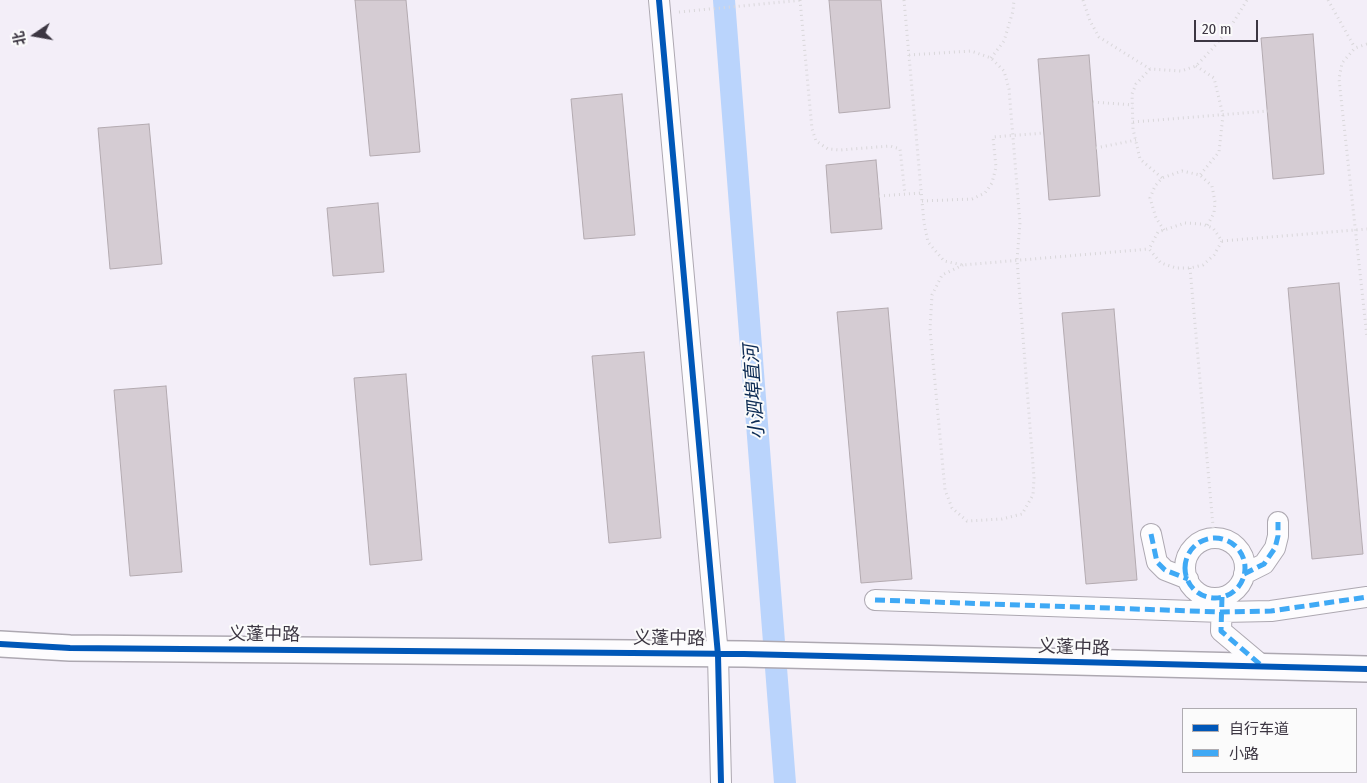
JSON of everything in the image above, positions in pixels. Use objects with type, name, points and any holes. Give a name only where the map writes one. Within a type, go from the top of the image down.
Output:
[{"type":"street","points":[[659,7],[718,655],[721,783]]},
{"type":"street","points":[[1244,574],[1264,564],[1275,548],[1278,536],[1278,522]]},
{"type":"street","points":[[1152,534],[1157,562],[1165,570],[1188,579]]},
{"type":"street","points":[[1222,605],[1195,590],[1188,579],[1185,567],[1189,552],[1200,542],[1214,537],[1233,543],[1244,559],[1244,574],[1238,586],[1222,605],[1221,631],[1264,668]]},
{"type":"street","points":[[875,600],[1222,605],[1271,611],[1367,597]]},
{"type":"street","name":"义蓬中路","points":[[0,644],[70,648],[744,654],[1367,669]]},
{"type":"path","points":[[659,7],[801,0],[812,129],[816,141],[828,149],[840,150],[890,146],[900,149],[905,194]]},
{"type":"path","points":[[904,0],[921,193],[928,242],[944,262],[962,265],[1148,249]]},
{"type":"path","points":[[991,58],[1004,41],[1013,11],[1014,0]]},
{"type":"path","points":[[1083,0],[1090,21],[1100,37],[1150,69],[1181,71],[1196,66],[1231,26],[1247,0]]},
{"type":"path","points":[[1328,0],[1355,48]]},
{"type":"path","points":[[1367,44],[1355,48],[1342,63],[1339,79],[1367,337]]},
{"type":"path","points":[[909,55],[971,51],[991,58],[1004,71],[1009,89],[1020,223],[1016,260],[1034,478],[1032,495],[1022,514],[1002,519],[967,521],[952,508],[945,490],[930,329],[932,295],[942,275],[962,265]]},
{"type":"path","points":[[1196,66],[1214,78],[1223,115],[1219,152],[1200,175]]},
{"type":"path","points":[[1150,69],[1136,84],[1132,105],[1133,122],[1140,160],[1162,178]]},
{"type":"path","points":[[1093,102],[1132,105]]},
{"type":"path","points":[[1133,122],[1268,111]]},
{"type":"path","points":[[922,201],[972,199],[985,193],[992,183],[996,167],[993,137],[1044,133]]},
{"type":"path","points":[[1096,148],[1136,140]]},
{"type":"path","points":[[1164,230],[1156,218],[1150,198],[1155,186],[1162,178],[1182,171],[1200,175],[1212,186],[1215,195],[1214,213],[1207,226]]},
{"type":"path","points":[[879,196],[921,193]]},
{"type":"path","points":[[1148,249],[1158,232],[1185,223],[1213,228],[1222,241]]},
{"type":"path","points":[[1222,241],[1367,229]]},
{"type":"path","points":[[1148,249],[1161,263],[1176,268],[1190,268],[1203,265],[1214,255],[1222,241]]},
{"type":"path","points":[[1190,268],[1214,537]]},
{"type":"building","points":[[355,0],[406,0],[420,152],[370,156]]},
{"type":"building","points":[[829,0],[881,0],[890,108],[839,113]]},
{"type":"building","points":[[1313,34],[1324,174],[1273,179],[1261,38]]},
{"type":"building","points":[[1089,55],[1100,196],[1049,200],[1038,59]]},
{"type":"building","points":[[622,94],[635,235],[584,239],[571,99]]},
{"type":"building","points":[[149,124],[162,264],[110,269],[98,128]]},
{"type":"building","points":[[876,160],[882,229],[831,233],[826,165]]},
{"type":"building","points":[[378,203],[384,272],[333,276],[327,208]]},
{"type":"building","points":[[1339,283],[1363,554],[1312,559],[1288,288]]},
{"type":"building","points":[[888,308],[912,579],[861,583],[837,312]]},
{"type":"building","points":[[1114,309],[1137,580],[1086,584],[1062,313]]},
{"type":"building","points":[[644,352],[661,538],[609,543],[592,356]]},
{"type":"building","points":[[406,374],[422,560],[370,565],[354,378]]},
{"type":"building","points":[[166,386],[182,572],[130,576],[114,390]]},
{"type":"waterway","name":"小泗埠直河","points":[[724,0],[785,783]]},
{"type":"marked path","points":[[1244,574],[1264,564],[1275,548],[1278,536],[1278,522]]},
{"type":"marked path","points":[[1151,534],[1157,562],[1165,570],[1188,579]]},
{"type":"marked path","points":[[1215,538],[1232,543],[1240,551],[1245,568],[1240,585],[1232,593],[1215,598],[1198,593],[1190,585],[1185,568],[1190,551],[1198,543],[1215,538]]},
{"type":"marked path","points":[[1222,597],[1221,631],[1262,666]]},
{"type":"marked path","points":[[875,600],[1222,612],[1271,611],[1367,597]]},
{"type":"cycle path","points":[[659,0],[718,655],[721,783]]},
{"type":"cycle path","points":[[0,644],[70,648],[744,654],[1367,669]]}]
